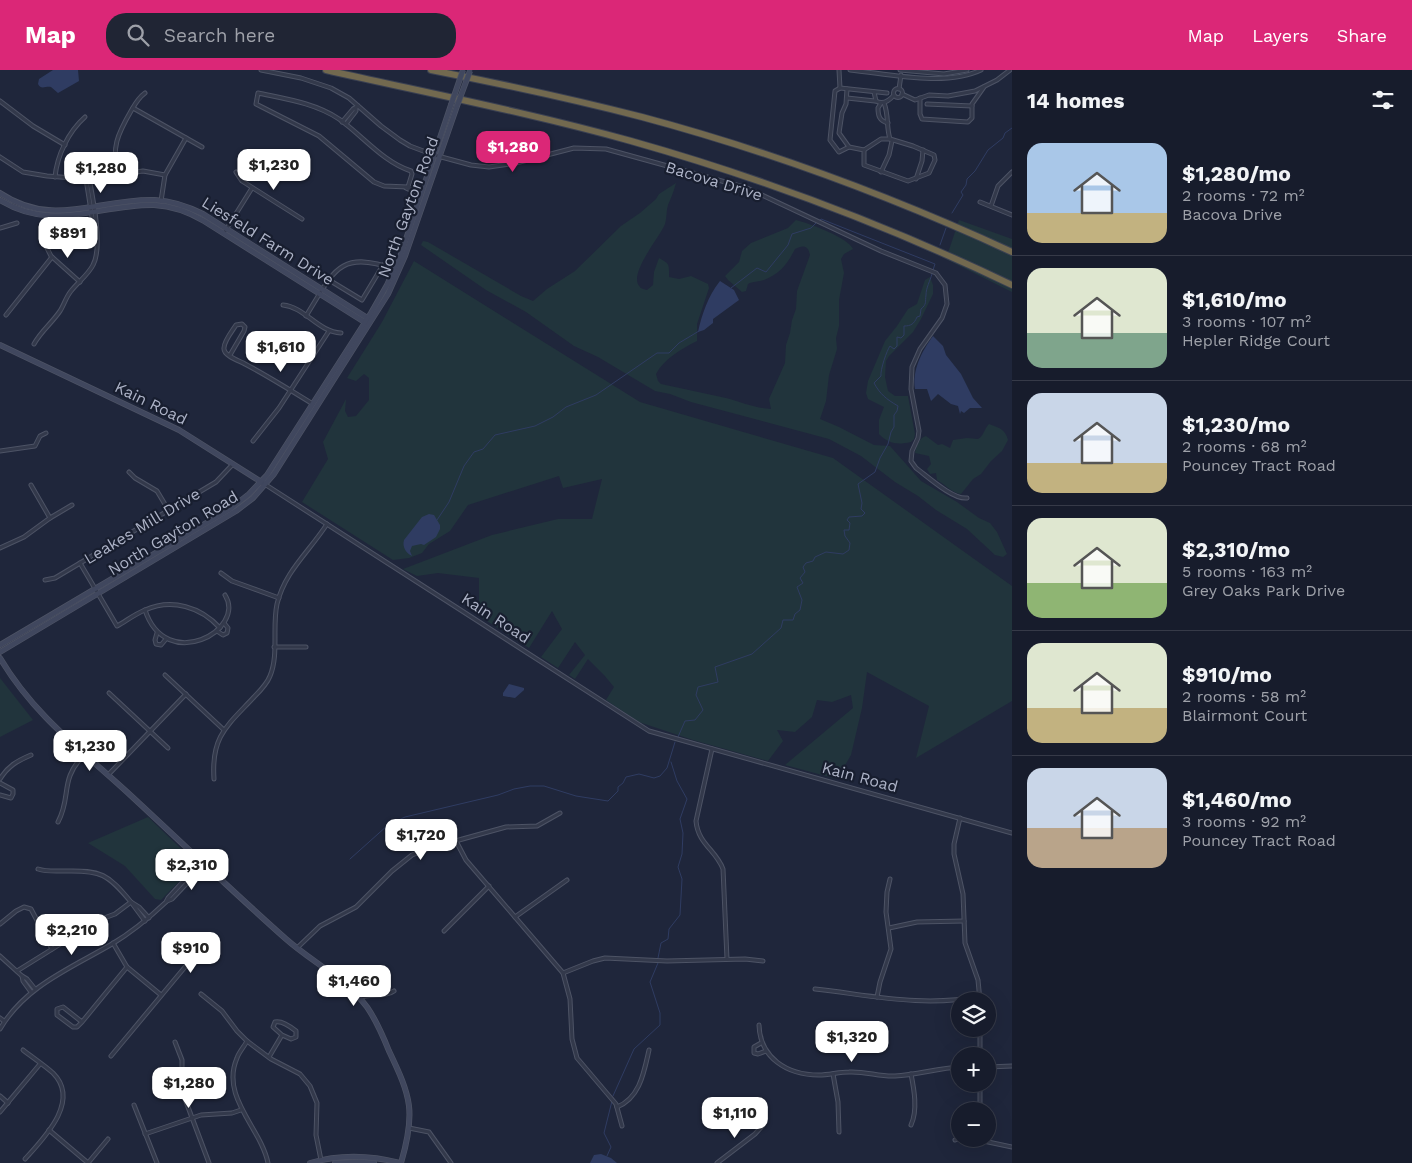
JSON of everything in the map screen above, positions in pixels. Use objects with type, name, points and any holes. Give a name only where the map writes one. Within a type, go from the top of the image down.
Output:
[{"type":"highway","points":[[326,70],[568,125],[710,164],[859,218],[931,247],[1012,285]]},
{"type":"highway","points":[[431,70],[594,105],[730,143],[874,194],[947,223],[1012,252]]},
{"type":"main road","name":"North Gayton Road","points":[[0,645],[230,509],[264,483],[280,466],[368,322],[382,295],[394,269],[422,193],[463,70]]},
{"type":"main road","name":"North Gayton Road","points":[[0,652],[236,511],[253,498],[313,404],[388,294],[401,266],[470,70]]},
{"type":"main road","name":"Liesfeld Farm Drive","points":[[0,194],[20,204],[40,210],[92,210],[163,206],[192,214],[225,231],[368,322]]},
{"type":"main road","name":"Liesfeld Farm Drive","points":[[0,200],[18,209],[44,216],[61,216],[138,201],[161,201],[187,206],[203,214],[225,231]]},
{"type":"main road","name":"Kain Road","points":[[0,345],[170,425],[264,483]]},
{"type":"main road","points":[[0,658],[32,702],[54,727],[297,948],[346,986],[359,998],[378,1025],[407,1089],[410,1109],[409,1128],[400,1163],[357,1156],[310,1163]]},
{"type":"main road","points":[[335,1163],[374,1163]]},
{"type":"street","name":"Bacova Drive","points":[[261,70],[301,78],[331,88],[400,140],[410,146],[440,157],[471,165],[489,167],[516,163],[574,148],[606,149],[747,188],[880,251],[936,273],[945,285],[947,304],[942,318],[920,349],[912,367],[911,389],[919,431],[912,451],[911,461],[916,468],[959,498],[967,498]]},
{"type":"street","points":[[839,70],[840,88]]},
{"type":"street","points":[[850,70],[945,79],[981,70]]},
{"type":"street","points":[[967,70],[944,74],[901,70],[899,89],[902,91],[902,94],[914,100],[930,95],[946,96],[975,91],[1011,71]]},
{"type":"street","points":[[920,98],[920,116],[922,119],[968,122],[972,118],[974,109],[972,106],[984,87]]},
{"type":"street","points":[[849,146],[839,152],[830,139],[835,91],[840,88],[887,93]]},
{"type":"street","points":[[830,139],[839,132],[842,113],[846,106],[847,89]]},
{"type":"street","points":[[888,123],[881,121],[879,118],[878,108],[899,89]]},
{"type":"street","points":[[118,174],[114,154],[116,140],[138,98],[145,92]]},
{"type":"street","points":[[874,92],[876,100]]},
{"type":"street","points":[[407,188],[412,172],[396,164],[344,123],[318,108],[258,93],[256,104],[319,136],[374,182],[384,186],[407,188],[422,193]]},
{"type":"street","points":[[894,95],[899,98],[902,94]]},
{"type":"street","points":[[946,96],[946,105]]},
{"type":"street","points":[[847,98],[876,100],[882,103],[891,140],[882,172]]},
{"type":"street","points":[[0,101],[34,126],[65,145]]},
{"type":"street","points":[[927,104],[972,106]]},
{"type":"street","points":[[344,123],[353,109],[357,107]]},
{"type":"street","points":[[133,108],[202,147]]},
{"type":"street","points":[[834,110],[842,113]]},
{"type":"street","points":[[55,177],[56,163],[65,145],[76,125],[85,117]]},
{"type":"street","points":[[839,132],[849,146],[864,150]]},
{"type":"street","points":[[161,201],[165,175],[186,138]]},
{"type":"street","points":[[879,139],[891,140],[923,150],[934,155],[936,159],[930,172],[908,181],[864,165],[864,150],[879,139]]},
{"type":"street","points":[[916,179],[922,161],[923,150]]},
{"type":"street","points":[[0,157],[23,172],[55,177],[88,179],[150,171],[165,175]]},
{"type":"street","points":[[236,172],[242,181],[302,219]]},
{"type":"street","points":[[991,206],[998,186],[1012,172]]},
{"type":"street","points":[[1006,178],[1012,181]]},
{"type":"street","points":[[34,344],[41,332],[59,312],[70,292],[93,266],[96,258],[95,227],[88,179]]},
{"type":"street","points":[[225,231],[252,188]]},
{"type":"street","points":[[980,202],[1012,215]]},
{"type":"street","points":[[0,228],[17,223]]},
{"type":"street","points":[[45,244],[52,257],[80,282]]},
{"type":"street","points":[[6,314],[52,257]]},
{"type":"street","points":[[306,316],[335,271],[352,262],[362,261],[394,269]]},
{"type":"street","points":[[328,280],[362,300],[383,266]]},
{"type":"street","points":[[283,305],[291,306],[329,331],[341,333]]},
{"type":"street","points":[[230,356],[244,331],[245,327],[242,324],[236,325],[224,346],[225,352],[230,356],[313,404]]},
{"type":"street","points":[[253,441],[279,408],[329,331]]},
{"type":"street","points":[[0,451],[35,446],[40,436],[46,433]]},
{"type":"street","name":"Leakes Mill Drive","points":[[45,580],[53,579],[216,482],[233,464]]},
{"type":"street","points":[[129,472],[132,476],[157,492],[169,511]]},
{"type":"street","name":"Kain Road","points":[[264,483],[639,725],[657,734],[1012,833]]},
{"type":"street","points":[[32,485],[50,518]]},
{"type":"street","points":[[0,548],[24,537],[72,505]]},
{"type":"street","points":[[214,779],[213,762],[215,748],[224,730],[266,683],[273,666],[275,616],[279,598],[292,569],[327,524]]},
{"type":"street","points":[[80,563],[117,626],[145,610],[166,604],[190,607],[210,618],[220,628]]},
{"type":"street","points":[[222,572],[232,581],[279,598]]},
{"type":"street","points":[[145,610],[151,625],[157,632],[166,638],[181,642],[192,642],[203,639],[217,631],[224,623],[229,608],[228,599],[225,595]]},
{"type":"street","points":[[217,631],[223,635],[227,632],[228,628],[224,623]]},
{"type":"street","points":[[157,632],[156,644],[161,645],[166,638]]},
{"type":"street","points":[[274,647],[306,647]]},
{"type":"street","points":[[165,675],[224,730]]},
{"type":"street","points":[[109,693],[168,748]]},
{"type":"street","points":[[108,775],[186,694]]},
{"type":"street","points":[[712,749],[696,821],[702,840],[716,856],[723,869],[726,959]]},
{"type":"street","points":[[0,779],[5,771],[16,761],[31,755]]},
{"type":"street","points":[[58,822],[63,811],[66,786],[70,774],[84,755]]},
{"type":"street","points":[[0,783],[13,790],[13,794],[11,798],[0,795]]},
{"type":"street","points":[[297,948],[320,926],[356,907],[406,859],[424,850],[506,828],[537,826],[560,813]]},
{"type":"street","points":[[960,818],[954,851],[964,894],[965,943],[968,956],[977,975],[979,992]]},
{"type":"street","points":[[456,841],[464,857],[563,974],[570,999],[572,1039],[577,1058],[613,1100],[622,1126]]},
{"type":"street","points":[[0,1029],[17,1005],[47,980],[113,944],[149,918],[203,862]]},
{"type":"street","points":[[38,869],[95,872],[108,877],[117,885],[145,921]]},
{"type":"street","points":[[877,997],[891,949],[886,899],[890,879]]},
{"type":"street","points":[[515,917],[567,880]]},
{"type":"street","points":[[444,931],[489,886]]},
{"type":"street","points":[[131,902],[139,907],[149,918]]},
{"type":"street","points":[[17,971],[62,943],[86,923],[115,914],[131,902]]},
{"type":"street","points":[[0,924],[24,907],[31,909],[52,949]]},
{"type":"street","points":[[889,928],[917,922],[964,921]]},
{"type":"street","points":[[111,1056],[192,959],[196,953],[195,949],[180,937],[174,938],[173,944],[192,959]]},
{"type":"street","points":[[113,944],[127,967],[161,995]]},
{"type":"street","points":[[0,956],[36,989]]},
{"type":"street","points":[[563,974],[605,958],[666,960],[753,959],[763,961]]},
{"type":"street","points":[[82,1022],[63,1007],[59,1007],[56,1010],[57,1015],[73,1028],[78,1027],[127,967]]},
{"type":"street","points":[[22,976],[31,992]]},
{"type":"street","points":[[815,989],[919,1002],[951,999]]},
{"type":"street","points":[[359,998],[368,994],[388,995],[394,991]]},
{"type":"street","points":[[201,994],[222,1011],[247,1041],[269,1057],[296,1071],[310,1086],[317,1103],[316,1134],[321,1160]]},
{"type":"street","points":[[0,1018],[4,1021]]},
{"type":"street","points":[[275,1022],[283,1023],[296,1031],[297,1034],[296,1037],[291,1039],[282,1035],[273,1027],[275,1022]]},
{"type":"street","points":[[759,1025],[762,1043],[766,1052],[779,1065],[790,1071],[812,1075],[852,1072],[891,1076],[951,1069]]},
{"type":"street","points":[[269,1057],[282,1035]]},
{"type":"street","points":[[247,1041],[237,1059],[234,1073],[235,1090],[241,1110],[258,1136],[268,1163]]},
{"type":"street","points":[[175,1042],[182,1060],[182,1091],[209,1163]]},
{"type":"street","points":[[762,1043],[754,1047],[754,1053],[766,1052]]},
{"type":"street","points":[[23,1050],[53,1074],[62,1090],[63,1104],[59,1116],[26,1159]]},
{"type":"street","points":[[617,1107],[630,1100],[639,1087],[649,1050]]},
{"type":"street","points":[[0,1112],[40,1064]]},
{"type":"street","points":[[996,1067],[1012,1066]]},
{"type":"street","points":[[833,1074],[838,1102],[839,1132]]},
{"type":"street","points":[[911,1074],[914,1090],[914,1115],[911,1124]]},
{"type":"street","points":[[0,1096],[8,1103]]},
{"type":"street","points":[[134,1105],[157,1163]]},
{"type":"street","points":[[145,1134],[205,1114],[232,1113],[241,1110]]},
{"type":"street","points":[[717,1163],[755,1134],[763,1125]]},
{"type":"street","points":[[409,1128],[430,1132],[451,1163]]},
{"type":"street","points":[[49,1130],[88,1163],[108,1139]]},
{"type":"street","points":[[996,1143],[1012,1146]]},
{"type":"shaded area","points":[[676,183],[667,207],[665,224],[641,265],[637,281],[640,287],[646,290],[653,285],[654,272],[659,258],[668,265],[669,277],[679,279],[691,276],[708,284],[709,288],[697,324],[697,341],[668,359],[656,374],[658,381],[661,384],[771,409],[769,399],[785,363],[786,345],[796,309],[797,291],[810,255],[808,249],[800,247],[795,249],[779,271],[770,278],[748,284],[746,291],[742,292],[725,276],[739,262],[742,251],[751,243],[788,228],[796,220],[836,236],[844,240],[853,249],[844,254],[841,259],[844,273],[839,300],[837,349],[829,375],[826,401],[820,419],[874,445],[890,446],[921,481],[990,523],[997,532],[1007,554],[1003,557],[995,555],[967,529],[895,482],[861,456],[829,439],[655,391],[598,357],[574,346],[526,312],[486,290],[421,245],[423,241],[428,242],[521,296],[533,301],[547,289],[575,271],[621,226],[640,213],[659,194]]},
{"type":"shaded area","points":[[959,220],[1012,239],[1012,292],[946,259]]},
{"type":"shaded area","points":[[414,261],[640,402],[833,458],[1012,586],[1012,701],[916,758],[929,706],[867,672],[862,708],[851,755],[837,779],[785,765],[853,708],[851,695],[832,702],[817,700],[812,717],[795,732],[777,730],[783,741],[768,761],[693,740],[639,722],[606,700],[614,687],[588,659],[575,679],[569,675],[585,655],[575,642],[558,668],[541,657],[562,629],[552,611],[529,648],[479,616],[479,578],[438,573],[417,576],[403,569],[492,535],[558,519],[592,519],[602,479],[563,488],[559,476],[468,505],[450,531],[429,544],[422,553],[409,558],[393,560],[302,502],[328,459],[323,442],[346,399],[345,411],[348,417],[356,416],[369,400],[369,378],[364,374],[356,381],[347,378],[382,322]]},
{"type":"shaded area","points":[[930,277],[933,285],[933,294],[921,319],[913,332],[886,361],[885,377],[888,391],[895,396],[908,396],[915,434],[911,442],[894,443],[886,440],[879,434],[879,420],[884,407],[868,399],[866,393],[868,381],[885,341],[908,309],[917,304],[925,280]]},
{"type":"shaded area","points":[[989,424],[1001,429],[1008,440],[1002,451],[981,474],[973,479],[961,494],[937,480],[936,473],[930,474],[927,469],[931,464],[929,456],[915,453],[918,443],[926,436],[938,445],[942,444],[950,448],[953,440],[978,439]]},
{"type":"shaded area","points":[[0,678],[33,720],[0,737]]},
{"type":"shaded area","points":[[148,817],[195,862],[194,866],[161,900],[155,899],[125,866],[88,843]]},
{"type":"water","points":[[53,70],[78,70],[79,81],[58,93],[51,87],[40,87],[38,84],[39,79]]},
{"type":"water","points":[[720,281],[734,290],[739,300],[713,319],[713,323],[698,332],[706,305]]},
{"type":"water","points":[[933,336],[943,346],[946,355],[961,374],[973,398],[982,408],[970,408],[964,413],[961,411],[960,414],[958,406],[951,404],[938,394],[931,401],[927,389],[915,389],[916,368]]},
{"type":"water","points":[[269,345],[289,348],[290,352],[284,360],[281,360],[264,351],[263,347]]},
{"type":"water","points":[[429,514],[434,515],[440,525],[440,529],[436,537],[424,545],[412,546],[410,551],[412,556],[405,550],[404,540],[422,517]]},
{"type":"water","points":[[509,684],[524,688],[524,690],[515,698],[503,696]]},
{"type":"water","points":[[601,1154],[617,1163],[590,1163],[594,1155]]},
{"type":"waterway","points":[[952,213],[963,195],[961,192],[966,185],[967,179],[975,171],[988,150],[1012,128]]},
{"type":"waterway","points":[[820,220],[935,264],[933,270]]},
{"type":"waterway","points":[[731,288],[757,268],[766,272],[788,245],[792,234],[811,228],[816,223]]},
{"type":"waterway","points":[[940,245],[946,228]]},
{"type":"waterway","points":[[678,737],[685,721],[695,720],[703,710],[696,695],[698,687],[718,682],[715,667],[752,654],[781,628],[783,620],[793,620],[795,614],[800,610],[802,600],[797,587],[803,583],[800,578],[805,572],[803,567],[806,563],[813,561],[815,557],[826,552],[843,554],[849,550],[850,543],[845,536],[844,530],[849,530],[850,523],[847,520],[849,517],[862,516],[865,513],[861,509],[862,503],[858,484],[875,472],[894,427],[894,415],[898,406],[884,396],[874,383],[881,376],[884,360],[890,346],[894,349],[897,346],[897,337],[901,338],[904,335],[904,326],[909,326],[920,316],[932,274]]},
{"type":"waterway","points":[[437,520],[449,502],[464,466],[474,452],[483,449],[495,435],[535,426],[553,417],[566,407],[596,395],[657,353],[669,353],[679,343],[699,331]]},
{"type":"waterway","points":[[350,859],[388,825],[405,817],[498,795],[514,789],[544,786],[576,796],[608,801],[618,791],[618,787],[626,777],[639,774],[654,778],[660,776],[667,768],[675,742]]},
{"type":"waterway","points":[[658,958],[661,943],[668,939],[669,929],[680,915],[682,879],[678,867],[682,854],[683,833],[680,819],[687,799],[677,781],[671,762]]},
{"type":"waterway","points":[[613,1096],[634,1049],[660,1025],[660,1013],[650,982],[658,963]]},
{"type":"waterway","points":[[607,1156],[611,1147],[604,1133],[612,1101]]}]
